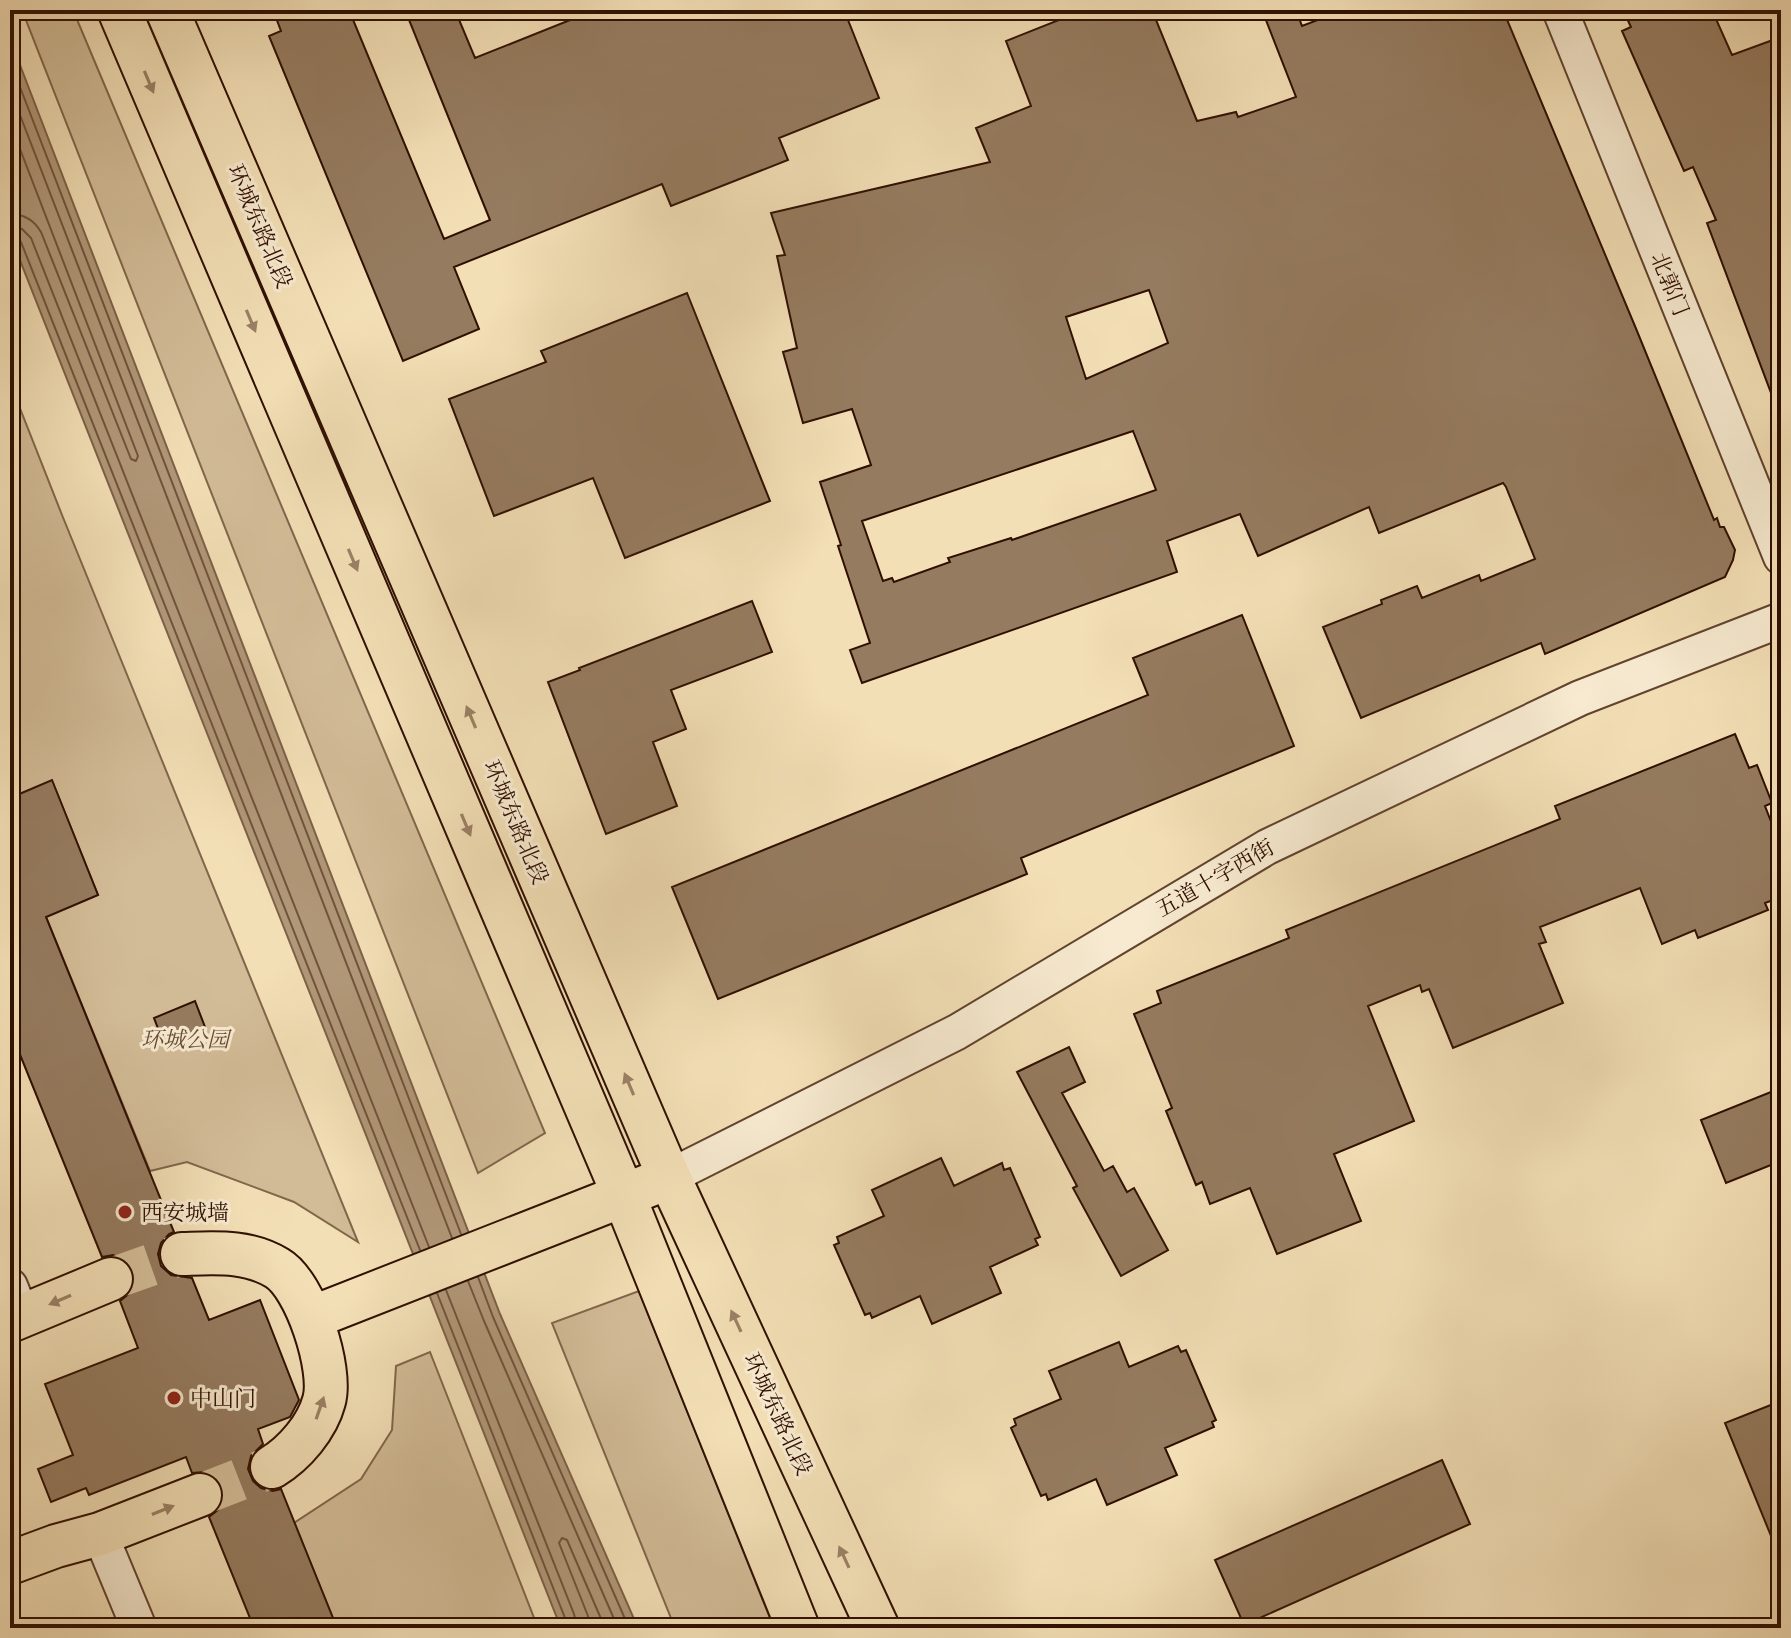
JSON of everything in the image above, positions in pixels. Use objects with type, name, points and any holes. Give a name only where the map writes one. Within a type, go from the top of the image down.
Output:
[{"type":"main road","name":"环城东路北段","points":[[119,10],[624,1196],[798,1628]]},
{"type":"main road","name":"环城东路北段","points":[[167,10],[669,1177],[878,1628]]},
{"type":"main road","points":[[311,1318],[669,1177]]},
{"type":"main road","points":[[182,1254],[246,1254],[280,1269],[301,1296],[311,1318],[325,1365],[325,1399],[314,1426],[283,1460],[272,1467]]},
{"type":"main road","points":[[14,1308],[111,1279]]},
{"type":"main road","points":[[10,1563],[100,1534],[200,1495]]},
{"type":"street","name":"北郭门","points":[[1560,10],[1781,557]]},
{"type":"street","name":"五道十字西街","points":[[669,1177],[957,1032],[1267,847],[1580,698],[1781,620]]},
{"type":"street","points":[[100,1534],[139,1628]]},
{"type":"green space","points":[[22,10],[73,10],[545,1133],[478,1173]]},
{"type":"green space","name":"环城公园","points":[[10,383],[358,1242],[294,1202],[187,1162],[150,1171],[46,917],[98,895],[52,781],[10,798]]},
{"type":"green space","points":[[639,1291],[774,1628],[675,1628],[552,1323]]},
{"type":"green space","points":[[430,1352],[538,1628],[337,1628],[294,1523],[361,1479],[392,1430],[396,1366]]},
{"type":"water","points":[[10,39],[500,1314],[638,1628],[561,1628],[10,235]]},
{"type":"building","points":[[273,10],[349,10],[444,239],[490,220],[405,10],[455,10],[475,58],[595,10],[844,10],[879,98],[779,138],[788,160],[671,206],[662,184],[454,267],[479,329],[403,361],[269,36],[281,31]]},
{"type":"building","points":[[1084,10],[1152,10],[1197,121],[1236,112],[1238,117],[1296,97],[1262,10],[1296,10],[1302,26],[1344,10],[1503,10],[1714,520],[1717,518],[1720,527],[1724,527],[1735,550],[1725,577],[1545,654],[1541,643],[1361,718],[1323,627],[1382,604],[1381,600],[1417,586],[1422,598],[1479,575],[1481,581],[1535,559],[1506,487],[1503,483],[1379,533],[1369,507],[1258,556],[1240,514],[1167,541],[1177,572],[862,683],[850,650],[870,643],[820,482],[871,465],[852,409],[803,423],[783,352],[797,348],[777,256],[785,255],[771,213],[990,162],[976,128],[1031,106],[1006,41]],"holes":[[[1149,290],[1168,343],[1086,379],[1066,317]],[[1133,431],[1156,490],[1012,540],[948,558],[950,562],[894,582],[892,578],[883,581],[862,521]]]},
{"type":"building","points":[[1623,10],[1712,10],[1732,55],[1781,37],[1779,414],[1707,223],[1716,220],[1693,167],[1684,171],[1622,31],[1631,27]]},
{"type":"building","points":[[687,293],[770,501],[625,558],[593,478],[494,516],[449,399],[546,362],[541,351]]},
{"type":"building","points":[[752,601],[772,652],[671,690],[686,729],[653,742],[677,806],[606,834],[548,682]]},
{"type":"building","points":[[1242,615],[1294,746],[1021,858],[1027,874],[718,999],[672,887],[1148,695],[1133,658]]},
{"type":"building","points":[[1735,734],[1749,768],[1757,765],[1772,803],[1765,806],[1781,847],[1781,897],[1765,903],[1768,910],[1698,938],[1695,930],[1662,944],[1640,888],[1540,927],[1546,942],[1539,944],[1563,1003],[1453,1048],[1429,989],[1422,992],[1420,985],[1368,1006],[1414,1121],[1334,1154],[1361,1221],[1277,1254],[1250,1188],[1210,1204],[1202,1182],[1196,1185],[1166,1111],[1172,1108],[1134,1014],[1161,1003],[1157,991],[1289,938],[1286,930],[1560,819],[1555,806]]},
{"type":"building","name":"西安城墙","points":[[52,780],[98,895],[46,917],[174,1232],[161,1243],[158,1254],[161,1266],[171,1275],[192,1278],[209,1320],[260,1300],[299,1400],[290,1417],[258,1429],[263,1444],[251,1456],[248,1469],[253,1481],[261,1488],[281,1489],[337,1628],[254,1628],[209,1517],[219,1509],[224,1499],[222,1486],[214,1476],[204,1472],[192,1473],[186,1457],[89,1495],[86,1488],[51,1502],[38,1469],[73,1455],[45,1384],[138,1348],[120,1301],[130,1293],[135,1281],[133,1271],[125,1260],[113,1255],[102,1257],[10,1030],[10,798]]},
{"type":"building","points":[[195,1001],[205,1027],[164,1044],[154,1018]]},
{"type":"building","points":[[1069,1047],[1085,1082],[1062,1093],[1104,1171],[1113,1166],[1127,1192],[1134,1188],[1168,1250],[1121,1276],[1073,1188],[1077,1186],[1017,1072]]},
{"type":"building","points":[[1781,1088],[1781,1161],[1726,1183],[1701,1120]]},
{"type":"building","points":[[941,1158],[954,1186],[1002,1163],[1004,1170],[1010,1168],[1040,1237],[1035,1239],[1038,1245],[990,1267],[1001,1293],[932,1324],[920,1296],[872,1318],[870,1313],[865,1315],[834,1245],[839,1243],[837,1237],[884,1216],[872,1190]]},
{"type":"building","points":[[1119,1342],[1129,1367],[1178,1346],[1181,1352],[1186,1350],[1216,1420],[1212,1422],[1214,1427],[1165,1448],[1177,1475],[1107,1505],[1096,1479],[1048,1500],[1046,1494],[1041,1496],[1011,1428],[1016,1425],[1014,1419],[1061,1399],[1049,1371]]},
{"type":"building","points":[[1781,1401],[1781,1558],[1780,1558],[1725,1423]]},
{"type":"building","points":[[1442,1460],[1470,1524],[1244,1625],[1215,1560]]},
{"type":"tunnel","points":[[111,1279],[182,1254]]},
{"type":"tunnel","points":[[200,1495],[272,1467]]},
{"type":"place","name":"西安城墙","points":[[125,1212]]},
{"type":"place","name":"中山门","points":[[174,1398]]}]
